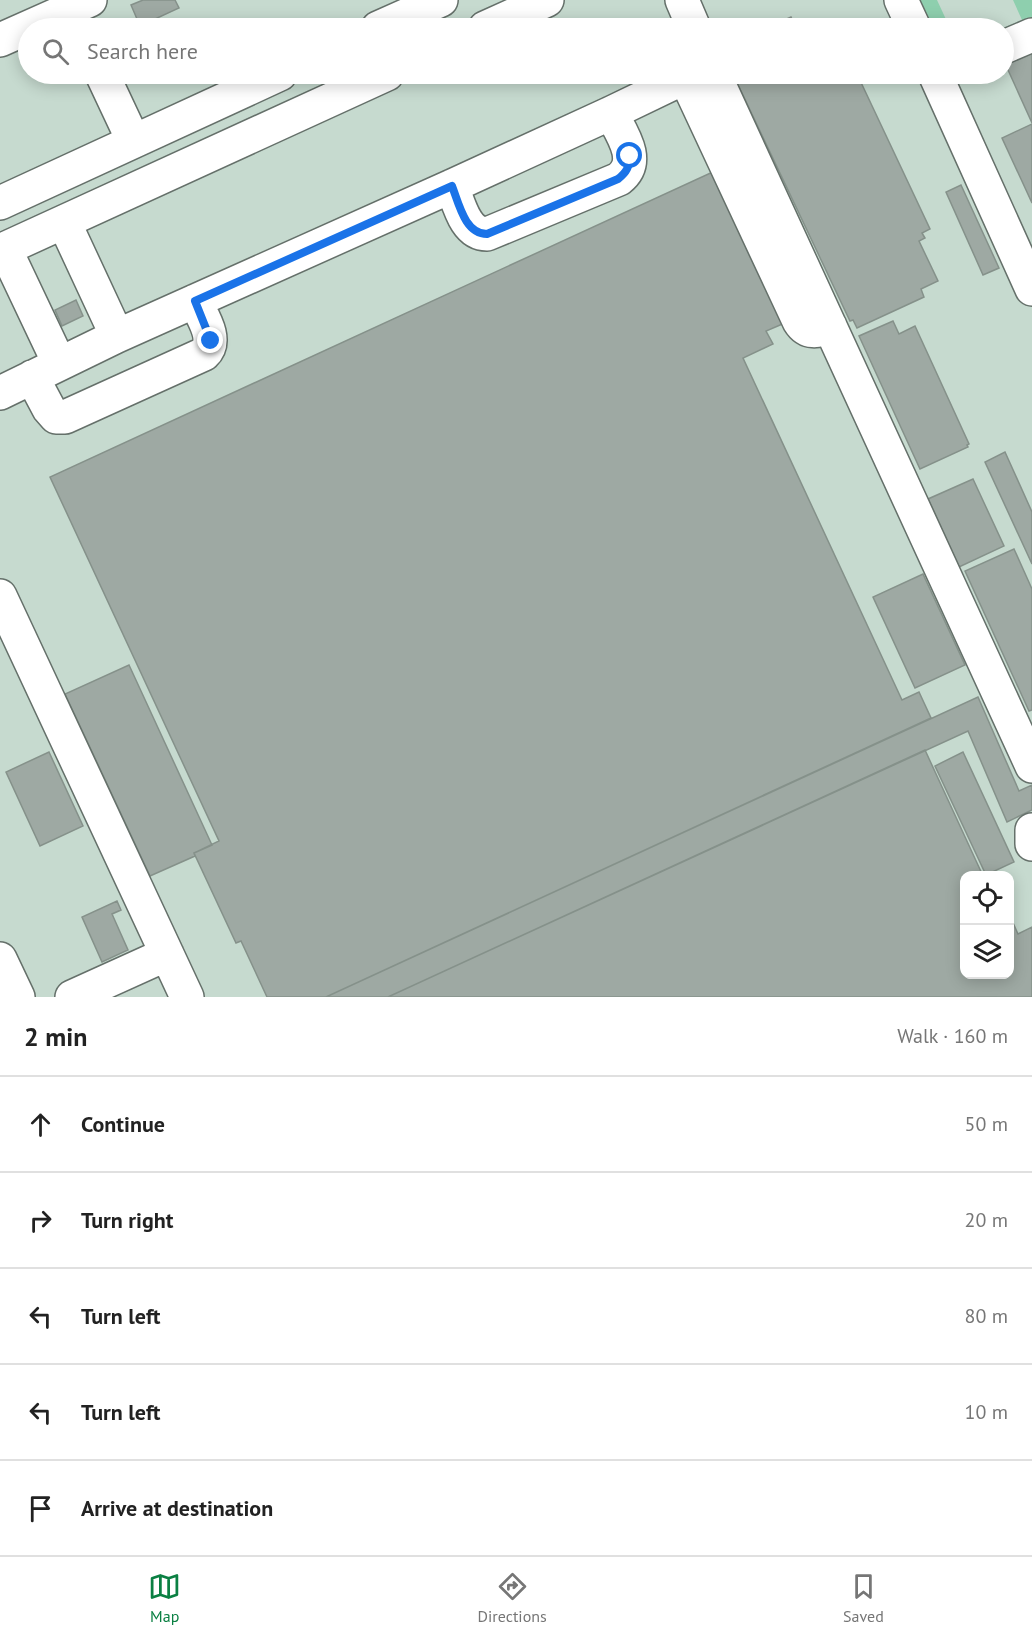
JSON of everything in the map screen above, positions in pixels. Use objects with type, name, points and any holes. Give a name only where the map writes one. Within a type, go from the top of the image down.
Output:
[{"type":"street","points":[[400,18],[441,0]]},
{"type":"street","points":[[507,18],[547,0]]},
{"type":"street","points":[[682,0],[690,18]]},
{"type":"street","points":[[901,0],[909,18]]},
{"type":"street","points":[[64,18],[81,12]]},
{"type":"street","points":[[0,40],[18,34]]},
{"type":"street","points":[[1014,43],[1032,35]]},
{"type":"street","points":[[107,84],[133,141]]},
{"type":"street","points":[[0,203],[258,84]]},
{"type":"street","points":[[195,301],[211,341],[210,349],[204,354],[65,417],[56,417],[49,410],[45,370],[3,250],[365,84]]},
{"type":"street","points":[[0,393],[117,336],[677,84]]},
{"type":"street","points":[[701,84],[799,321],[810,331],[822,330],[830,326],[1032,766]]},
{"type":"street","points":[[943,84],[1032,289]]},
{"type":"street","points":[[452,186],[470,227],[475,232],[487,234],[618,179],[625,174],[630,156],[628,147],[611,113]]},
{"type":"street","points":[[64,222],[117,336]]},
{"type":"street","points":[[0,596],[187,997]]},
{"type":"street","points":[[1032,830],[1032,844]]},
{"type":"street","points":[[72,997],[167,954]]},
{"type":"street","points":[[0,959],[18,997]]},
{"type":"shaded area","points":[[0,0],[1032,0],[1032,997],[0,997]]},
{"type":"green space","points":[[920,0],[937,0],[945,18],[928,18]]},
{"type":"green space","points":[[1013,0],[1032,0],[1032,26],[1014,30],[1014,23],[1022,20]]},
{"type":"building","points":[[143,0],[175,0],[179,8],[157,18],[137,18],[131,5]]},
{"type":"building","points":[[1032,40],[1032,123],[1014,83],[1014,54]]},
{"type":"building","points":[[738,84],[862,84],[930,229],[922,233],[925,238],[919,241],[938,281],[921,289],[924,297],[857,328],[853,320],[850,321]]},
{"type":"building","points":[[1032,124],[1032,203],[1002,138]]},
{"type":"building","points":[[717,170],[787,322],[766,331],[773,344],[743,358],[902,700],[919,692],[931,718],[326,997],[267,997],[241,941],[236,943],[194,853],[219,841],[50,477]]},
{"type":"building","points":[[961,185],[999,268],[983,275],[946,192]]},
{"type":"building","points":[[76,300],[83,316],[62,326],[55,310]]},
{"type":"building","points":[[893,321],[899,334],[915,326],[969,444],[968,447],[920,469],[859,336]]},
{"type":"building","points":[[1005,452],[1032,512],[1032,564],[985,462]]},
{"type":"building","points":[[973,479],[1004,546],[959,567],[928,499]]},
{"type":"building","points":[[1014,549],[1032,589],[1032,710],[1029,711],[965,571]]},
{"type":"building","points":[[923,574],[965,665],[915,688],[873,597]]},
{"type":"building","points":[[129,665],[212,845],[194,853],[195,856],[150,876],[65,694]]},
{"type":"building","points":[[978,697],[1019,791],[1032,785],[1032,810],[1007,822],[968,731],[388,997],[326,997]]},
{"type":"building","points":[[925,750],[981,871],[960,871],[960,979],[1014,979],[1014,925],[1018,934],[1032,927],[1032,997],[388,997]]},
{"type":"building","points":[[49,752],[83,826],[40,846],[6,772]]},
{"type":"building","points":[[963,752],[1014,862],[995,871],[984,871],[935,766]]},
{"type":"building","points":[[117,901],[121,910],[112,914],[128,950],[102,962],[82,917]]},
{"type":"route","points":[[211,341],[195,301],[452,186],[470,227],[475,232],[487,234],[618,179],[625,174],[630,156]]}]
